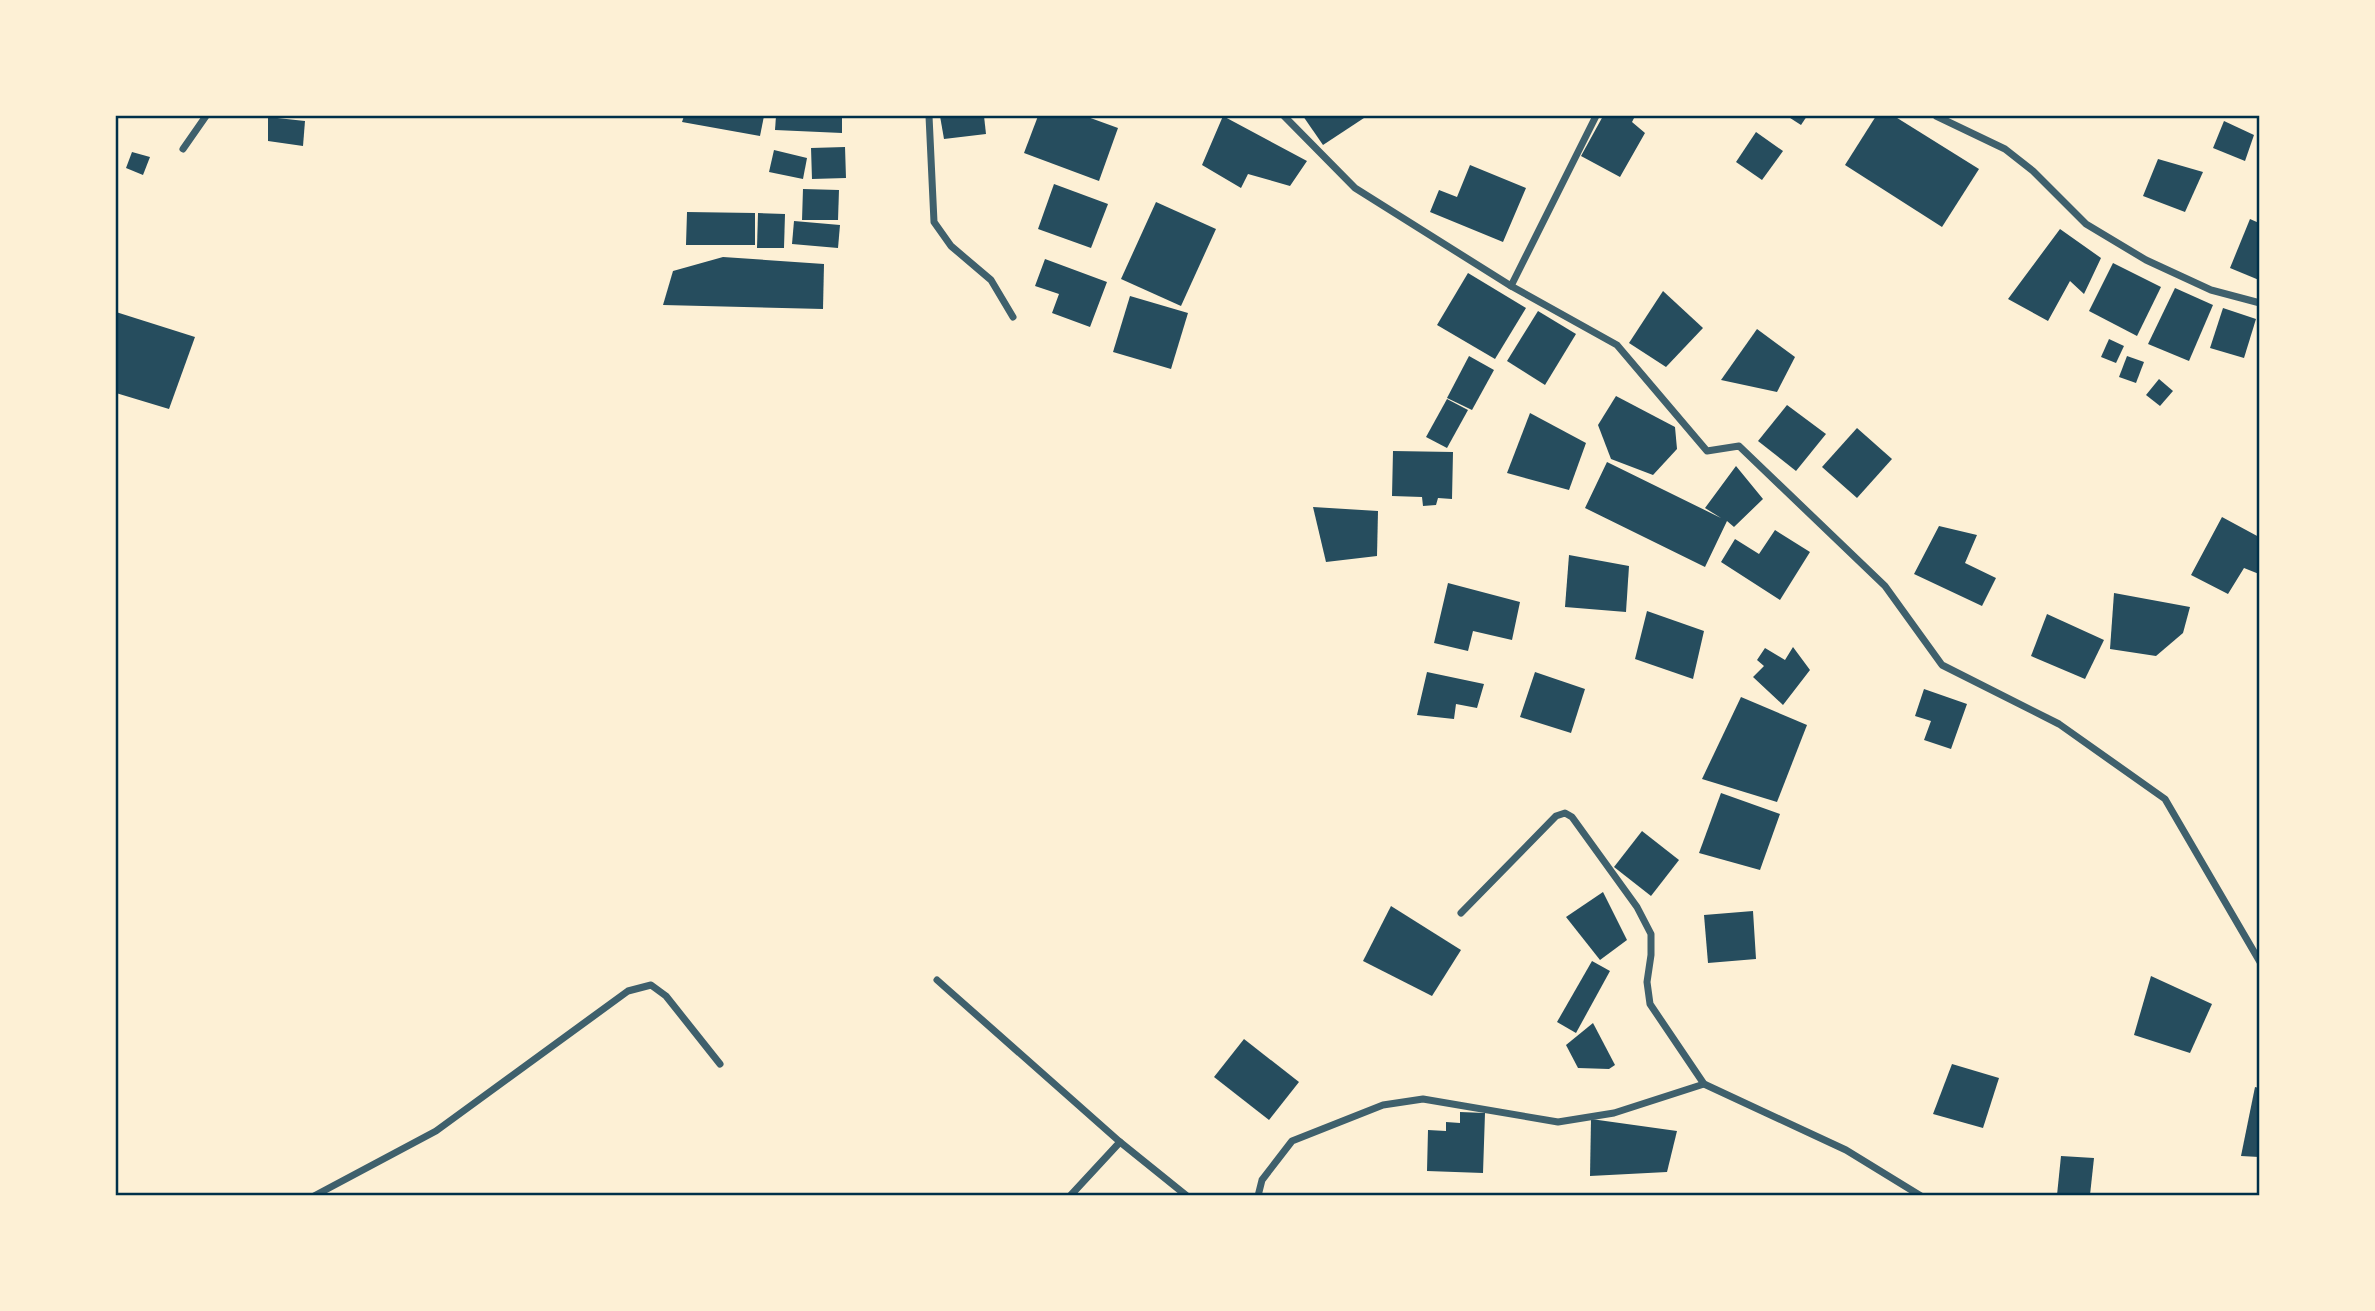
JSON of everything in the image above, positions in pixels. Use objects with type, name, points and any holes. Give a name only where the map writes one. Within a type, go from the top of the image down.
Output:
[{"type":"street","points":[[183,149],[206,116]]},
{"type":"street","points":[[929,116],[934,222],[951,246],[991,280],[1013,317]]},
{"type":"street","points":[[1284,116],[1355,188],[1511,286],[1617,345],[1707,451],[1739,446],[1885,586],[1942,664],[2059,724],[2165,799],[2259,962]]},
{"type":"street","points":[[1511,286],[1596,116]]},
{"type":"street","points":[[1936,116],[2005,149],[2033,171],[2086,224],[2146,260],[2211,290],[2259,303]]},
{"type":"street","points":[[1461,913],[1556,816],[1564,813],[1572,817],[1637,907],[1651,934],[1647,982],[1650,1004],[1704,1084],[1846,1150],[1921,1195]]},
{"type":"street","points":[[937,980],[1120,1142],[1187,1195]]},
{"type":"street","points":[[314,1195],[436,1131],[628,991],[651,985],[666,996],[720,1064]]},
{"type":"street","points":[[1258,1195],[1262,1180],[1292,1141],[1383,1105],[1423,1099],[1558,1122],[1614,1113],[1704,1084]]},
{"type":"street","points":[[1070,1195],[1120,1142]]},
{"type":"building","points":[[684,116],[764,116],[760,136],[682,122]]},
{"type":"building","points":[[776,116],[842,116],[842,133],[775,130]]},
{"type":"building","points":[[940,116],[984,116],[986,134],[944,139]]},
{"type":"building","points":[[1038,116],[1085,116],[1118,128],[1099,181],[1024,153]]},
{"type":"building","points":[[1223,116],[1307,161],[1290,186],[1248,174],[1241,188],[1202,165]]},
{"type":"building","points":[[1303,116],[1367,116],[1323,145]]},
{"type":"building","points":[[1603,116],[1635,116],[1632,122],[1645,133],[1620,177],[1581,156]]},
{"type":"building","points":[[1787,116],[1807,116],[1801,125]]},
{"type":"building","points":[[1876,116],[1894,116],[1979,169],[1942,227],[1845,165]]},
{"type":"building","points":[[268,117],[305,121],[303,146],[268,141]]},
{"type":"building","points":[[2224,121],[2254,135],[2245,161],[2213,148]]},
{"type":"building","points":[[1756,132],[1783,151],[1762,180],[1736,162]]},
{"type":"building","points":[[845,147],[846,178],[812,179],[811,148]]},
{"type":"building","points":[[774,150],[807,158],[803,179],[769,172]]},
{"type":"building","points":[[132,152],[150,157],[143,175],[126,168]]},
{"type":"building","points":[[2158,159],[2203,172],[2185,212],[2143,196]]},
{"type":"building","points":[[1470,165],[1526,188],[1503,242],[1430,212],[1439,190],[1457,197]]},
{"type":"building","points":[[1054,184],[1108,204],[1091,248],[1038,229]]},
{"type":"building","points":[[803,189],[839,190],[838,220],[802,220]]},
{"type":"building","points":[[1156,202],[1216,229],[1181,306],[1121,279]]},
{"type":"building","points":[[687,212],[755,213],[755,245],[686,245]]},
{"type":"building","points":[[758,213],[785,214],[784,248],[757,248]]},
{"type":"building","points":[[2250,219],[2259,223],[2259,280],[2230,268]]},
{"type":"building","points":[[794,221],[840,225],[838,248],[792,244]]},
{"type":"building","points":[[2060,229],[2101,258],[2084,294],[2070,281],[2048,321],[2008,299]]},
{"type":"building","points":[[723,257],[824,264],[823,309],[663,305],[673,271]]},
{"type":"building","points":[[1045,259],[1107,282],[1090,327],[1052,313],[1059,294],[1035,286]]},
{"type":"building","points":[[2113,263],[2161,287],[2137,336],[2089,311]]},
{"type":"building","points":[[1468,273],[1526,308],[1495,359],[1437,325]]},
{"type":"building","points":[[2175,288],[2213,305],[2189,361],[2148,344]]},
{"type":"building","points":[[1663,291],[1703,328],[1666,367],[1629,343]]},
{"type":"building","points":[[1130,296],[1188,313],[1171,369],[1113,352]]},
{"type":"building","points":[[2223,308],[2256,319],[2244,358],[2210,348]]},
{"type":"building","points":[[1538,311],[1576,334],[1545,385],[1507,361]]},
{"type":"building","points":[[116,312],[195,337],[169,409],[116,393]]},
{"type":"building","points":[[1757,329],[1795,357],[1777,392],[1721,380]]},
{"type":"building","points":[[2109,339],[2124,346],[2116,363],[2101,357]]},
{"type":"building","points":[[1469,356],[1494,370],[1472,410],[1447,398]]},
{"type":"building","points":[[2127,356],[2144,362],[2136,383],[2119,377]]},
{"type":"building","points":[[2159,379],[2173,391],[2160,406],[2146,395]]},
{"type":"building","points":[[1616,396],[1675,427],[1677,449],[1653,475],[1611,459],[1598,425]]},
{"type":"building","points":[[1447,399],[1468,410],[1447,448],[1426,437]]},
{"type":"building","points":[[1787,405],[1826,434],[1796,471],[1758,441]]},
{"type":"building","points":[[1530,413],[1586,443],[1569,490],[1507,473]]},
{"type":"building","points":[[1857,428],[1892,459],[1857,498],[1822,467]]},
{"type":"building","points":[[1393,451],[1453,452],[1452,499],[1438,498],[1436,505],[1423,506],[1422,497],[1392,496]]},
{"type":"building","points":[[1607,462],[1721,518],[1705,508],[1736,466],[1763,499],[1734,527],[1727,521],[1705,567],[1585,508]]},
{"type":"building","points":[[1313,507],[1378,511],[1377,556],[1326,562]]},
{"type":"building","points":[[2222,517],[2259,537],[2259,574],[2244,568],[2228,594],[2191,575]]},
{"type":"building","points":[[1939,526],[1977,535],[1965,563],[1996,578],[1982,606],[1914,574]]},
{"type":"building","points":[[1775,530],[1810,552],[1780,600],[1721,562],[1735,539],[1759,554]]},
{"type":"building","points":[[1569,555],[1629,566],[1626,612],[1565,607]]},
{"type":"building","points":[[1448,583],[1520,602],[1512,640],[1473,631],[1468,651],[1434,643]]},
{"type":"building","points":[[2114,593],[2190,607],[2183,633],[2156,656],[2110,649]]},
{"type":"building","points":[[1647,611],[1704,631],[1693,679],[1635,659]]},
{"type":"building","points":[[2047,614],[2104,640],[2085,679],[2031,656]]},
{"type":"building","points":[[1793,647],[1810,670],[1783,705],[1753,677],[1764,666],[1757,660],[1765,648],[1785,660]]},
{"type":"building","points":[[1427,672],[1484,684],[1477,708],[1456,704],[1454,719],[1417,715]]},
{"type":"building","points":[[1535,672],[1585,689],[1571,733],[1520,717]]},
{"type":"building","points":[[1924,689],[1967,704],[1951,749],[1924,740],[1931,721],[1915,716]]},
{"type":"building","points":[[1741,697],[1807,725],[1777,802],[1702,779]]},
{"type":"building","points":[[1721,793],[1780,814],[1760,870],[1699,853]]},
{"type":"building","points":[[1642,831],[1679,860],[1651,896],[1614,867]]},
{"type":"building","points":[[1603,892],[1627,940],[1600,960],[1566,917]]},
{"type":"building","points":[[1391,906],[1461,950],[1432,996],[1363,961]]},
{"type":"building","points":[[1753,911],[1756,959],[1708,963],[1704,915]]},
{"type":"building","points":[[1592,961],[1610,971],[1576,1033],[1557,1022]]},
{"type":"building","points":[[2151,976],[2212,1004],[2190,1053],[2134,1035]]},
{"type":"building","points":[[1593,1023],[1615,1065],[1609,1069],[1578,1068],[1566,1045]]},
{"type":"building","points":[[1244,1039],[1299,1082],[1269,1120],[1214,1077]]},
{"type":"building","points":[[1952,1064],[1999,1078],[1983,1128],[1933,1114]]},
{"type":"building","points":[[2255,1087],[2259,1088],[2259,1157],[2241,1156]]},
{"type":"building","points":[[1460,1112],[1485,1113],[1483,1173],[1427,1171],[1428,1130],[1446,1131],[1446,1122],[1460,1123]]},
{"type":"building","points":[[1591,1119],[1677,1131],[1667,1172],[1590,1176]]},
{"type":"building","points":[[2061,1156],[2094,1158],[2090,1195],[2057,1195]]}]
